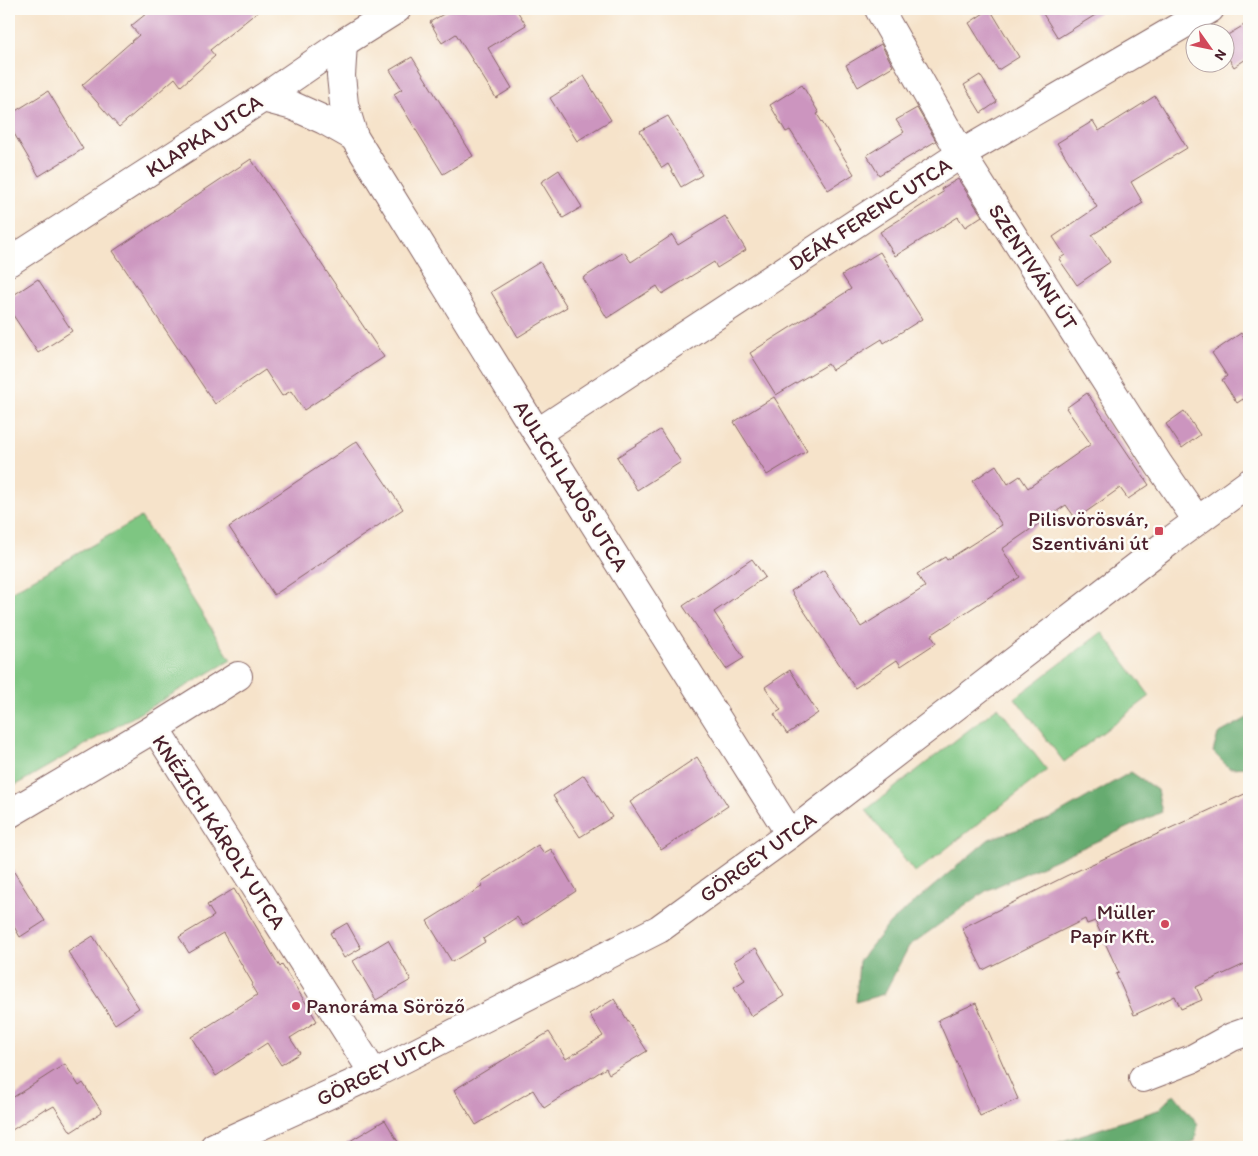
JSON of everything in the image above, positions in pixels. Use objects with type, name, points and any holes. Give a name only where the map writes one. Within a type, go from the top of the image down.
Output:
[{"type":"street","name":"KLAPKA UTCA","points":[[9,262],[398,9]]},
{"type":"street","name":"SZENTIVÁNI ÚT","points":[[879,9],[961,154],[1159,465],[1197,520]]},
{"type":"street","name":"DEÁK FERENC UTCA","points":[[537,433],[961,154],[1210,9]]},
{"type":"street","name":"AULICH LAJOS UTCA","points":[[343,43],[341,76],[344,104],[354,137],[537,433],[790,834]]},
{"type":"street","name":"AULICH LAJOS UTCA","points":[[263,98],[293,106],[324,120],[354,137]]},
{"type":"street","name":"GÖRGEY UTCA","points":[[214,1147],[374,1074],[659,929],[790,834],[1197,520],[1249,483]]},
{"type":"street","points":[[155,728],[238,676]]},
{"type":"street","name":"KNÉZICH KÁROLY UTCA","points":[[9,814],[155,728],[374,1074]]},
{"type":"street","points":[[1143,1078],[1192,1059],[1232,1037],[1249,1031]]},
{"type":"green space","points":[[141,517],[231,660],[9,789],[9,593]]},
{"type":"green space","points":[[1102,632],[1150,696],[1064,762],[1015,698]]},
{"type":"green space","points":[[998,707],[1047,770],[915,873],[866,810]]},
{"type":"green space","points":[[1249,717],[1249,767],[1229,768],[1213,752],[1218,734]]},
{"type":"green space","points":[[1131,772],[1157,790],[1162,812],[986,891],[909,946],[884,994],[856,1002],[859,961],[890,923],[989,839],[1049,819]]},
{"type":"green space","points":[[1174,1094],[1198,1124],[1195,1141],[1176,1147],[1044,1147],[1158,1110]]},
{"type":"building","points":[[152,9],[261,9],[210,50],[215,56],[181,86],[175,78],[119,127],[82,85],[139,35],[131,26]]},
{"type":"building","points":[[452,9],[516,9],[526,25],[488,48],[512,88],[496,98],[456,34],[442,43],[430,22]]},
{"type":"building","points":[[990,9],[1019,57],[998,70],[969,23]]},
{"type":"building","points":[[1040,9],[1105,9],[1058,38]]},
{"type":"building","points":[[1249,22],[1249,57],[1236,66],[1236,30]]},
{"type":"building","points":[[881,44],[893,66],[858,87],[846,65]]},
{"type":"building","points":[[412,57],[473,156],[443,174],[394,94],[402,89],[390,70]]},
{"type":"building","points":[[980,75],[997,102],[981,113],[964,85]]},
{"type":"building","points":[[584,76],[611,120],[577,141],[550,98]]},
{"type":"building","points":[[802,85],[819,113],[817,114],[854,174],[828,190],[790,130],[786,132],[770,105]]},
{"type":"building","points":[[48,91],[83,149],[39,176],[9,125],[9,115]]},
{"type":"building","points":[[1155,96],[1187,148],[1131,182],[1143,203],[1092,235],[1110,262],[1077,285],[1059,259],[1065,255],[1053,237],[1097,207],[1057,143],[1093,121],[1099,131]]},
{"type":"building","points":[[917,108],[936,141],[879,175],[867,155],[904,132],[896,120]]},
{"type":"building","points":[[668,116],[702,175],[681,187],[668,164],[662,168],[640,131]]},
{"type":"building","points":[[251,159],[384,357],[304,410],[291,391],[282,396],[265,370],[215,404],[113,251]]},
{"type":"building","points":[[559,170],[582,207],[563,218],[541,182]]},
{"type":"building","points":[[958,179],[982,216],[965,227],[958,217],[895,256],[880,232],[943,192],[941,189]]},
{"type":"building","points":[[725,216],[746,250],[717,268],[714,262],[662,294],[657,286],[607,318],[583,278],[624,252],[631,262],[672,235],[678,245]]},
{"type":"building","points":[[880,252],[922,319],[884,343],[882,339],[832,370],[828,364],[776,395],[750,353],[851,289],[842,275]]},
{"type":"building","points":[[540,262],[567,307],[518,337],[491,292]]},
{"type":"building","points":[[38,279],[72,331],[38,353],[9,309],[9,298]]},
{"type":"building","points":[[1241,333],[1249,346],[1249,409],[1243,399],[1237,403],[1222,380],[1227,376],[1212,353]]},
{"type":"building","points":[[1087,393],[1149,485],[1128,499],[1120,488],[1076,519],[1066,505],[1002,549],[1020,577],[931,635],[936,643],[901,666],[897,660],[855,688],[791,591],[824,570],[861,627],[925,587],[917,574],[945,557],[947,560],[1002,525],[973,481],[996,465],[1008,484],[1020,476],[1028,488],[1091,444],[1066,408]]},
{"type":"building","points":[[774,397],[807,451],[767,475],[734,422]]},
{"type":"building","points":[[1184,411],[1200,435],[1182,448],[1166,424]]},
{"type":"building","points":[[660,430],[681,462],[637,490],[617,457]]},
{"type":"building","points":[[357,441],[403,509],[274,595],[229,527]]},
{"type":"building","points":[[752,559],[765,577],[714,612],[744,658],[726,669],[683,606]]},
{"type":"building","points":[[790,670],[818,713],[787,734],[774,714],[781,710],[765,687]]},
{"type":"building","points":[[697,757],[728,806],[661,850],[630,802]]},
{"type":"building","points":[[584,775],[612,817],[580,837],[553,796]]},
{"type":"building","points":[[1249,792],[1249,962],[1196,987],[1202,1000],[1181,1009],[1175,996],[1134,1015],[1116,974],[1119,973],[1095,921],[1087,924],[1085,919],[983,970],[962,928],[1066,876]]},
{"type":"building","points":[[538,845],[544,853],[551,849],[576,891],[523,926],[517,917],[483,939],[485,942],[452,962],[427,921],[483,886],[481,882]]},
{"type":"building","points":[[9,864],[45,921],[20,937],[9,918]]},
{"type":"building","points":[[234,889],[280,967],[282,965],[317,1021],[290,1038],[300,1053],[281,1065],[267,1043],[216,1076],[191,1037],[257,995],[251,985],[253,984],[223,933],[189,953],[179,937],[214,916],[207,905]]},
{"type":"building","points":[[347,923],[361,948],[344,958],[330,933]]},
{"type":"building","points":[[93,936],[139,1008],[115,1024],[68,952]]},
{"type":"building","points":[[388,940],[411,980],[376,1000],[353,961]]},
{"type":"building","points":[[756,948],[784,996],[751,1016],[734,987],[745,980],[734,961]]},
{"type":"building","points":[[614,999],[647,1051],[609,1074],[606,1068],[544,1108],[533,1090],[476,1125],[454,1090],[549,1032],[566,1059],[603,1036],[589,1014]]},
{"type":"building","points":[[976,1003],[1018,1099],[980,1116],[938,1020]]},
{"type":"building","points":[[65,1064],[79,1086],[83,1083],[102,1112],[71,1132],[54,1106],[47,1110],[46,1108],[9,1132],[9,1100]]},
{"type":"building","points":[[385,1120],[401,1147],[340,1147]]},
{"type":"place","name":"Pilisvörösvár, Szentiváni út","points":[[1159,531]]},
{"type":"place","name":"Müller Papír Kft.","points":[[1165,924]]},
{"type":"place","name":"Panoráma Söröző","points":[[296,1006]]}]
